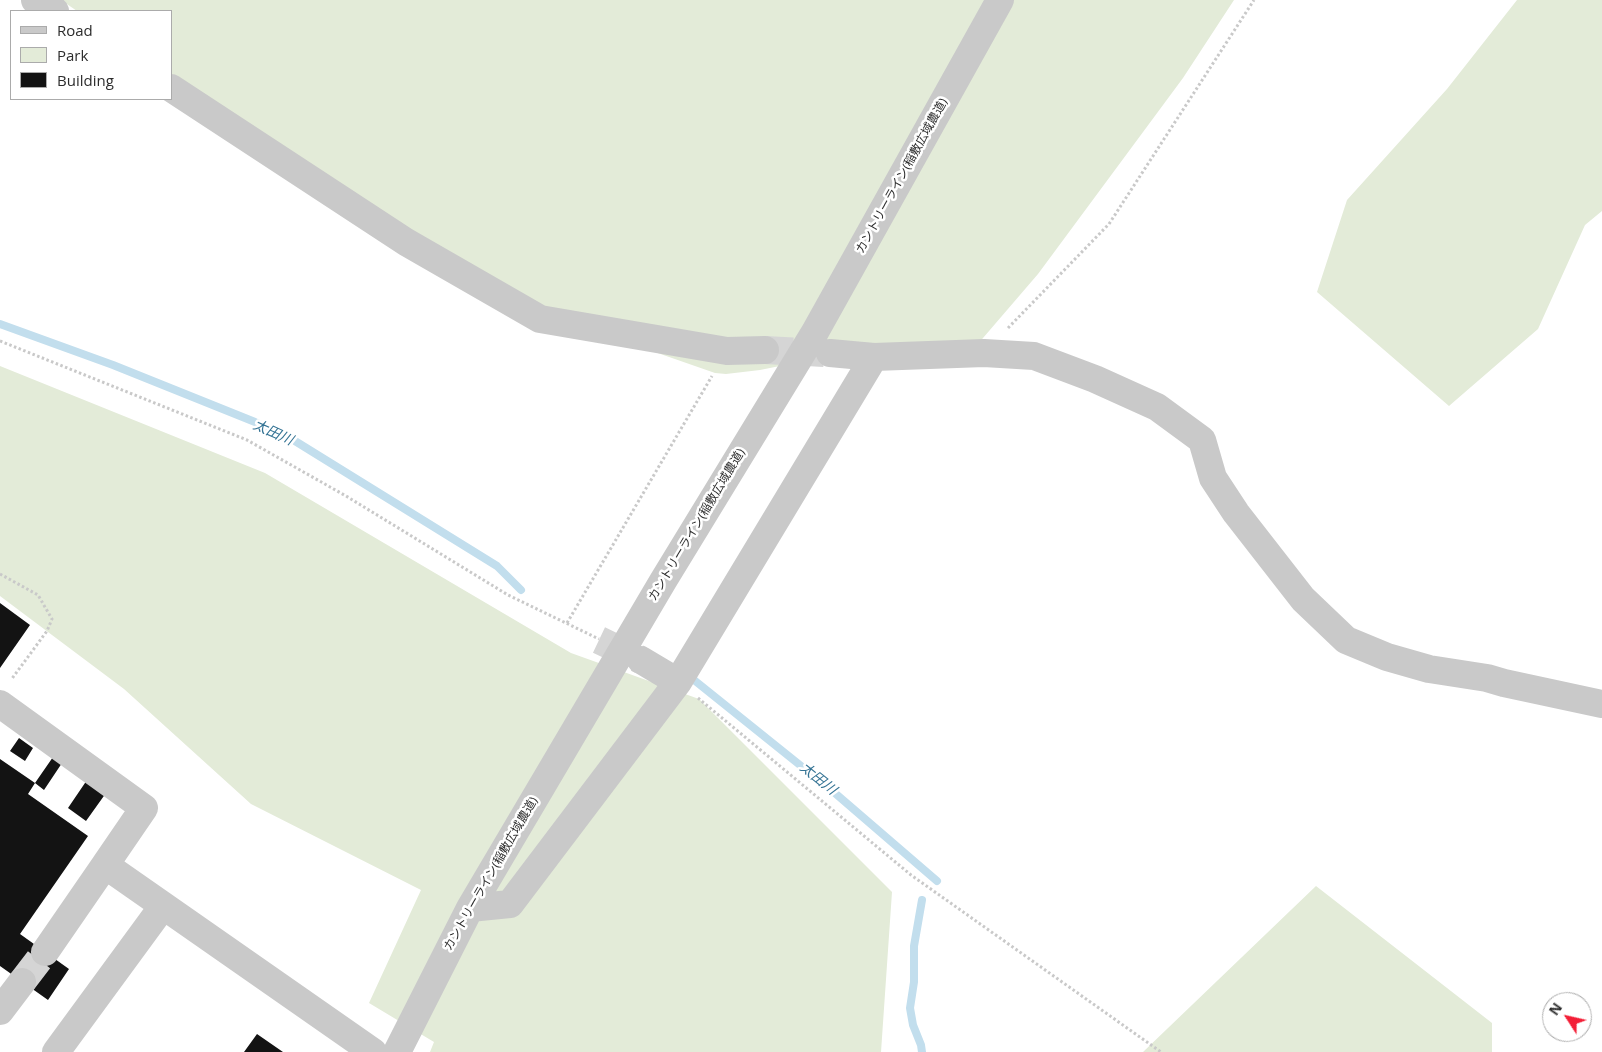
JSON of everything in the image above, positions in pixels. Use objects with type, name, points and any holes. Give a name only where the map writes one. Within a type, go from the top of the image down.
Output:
[{"type":"street","points":[[35,0],[53,10]]},
{"type":"street","name":"カントリーライン(稲敷広域農道)","points":[[397,1052],[470,908],[663,581],[814,332],[1000,0]]},
{"type":"street","points":[[172,89],[406,242],[540,319],[727,351],[766,350]]},
{"type":"street","points":[[830,354],[874,358],[984,353],[1034,356],[1157,407],[1202,440],[1213,478],[1236,514],[1303,600],[1346,640],[1387,657],[1429,669],[1487,678],[1602,704]]},
{"type":"street","points":[[470,908],[510,904],[678,682],[874,358]]},
{"type":"street","points":[[640,660],[678,682]]},
{"type":"street","points":[[3,695],[144,808],[44,952]]},
{"type":"street","points":[[105,865],[373,1052]]},
{"type":"street","points":[[56,1052],[163,906]]},
{"type":"street","points":[[0,1012],[22,982]]},
{"type":"path","points":[[984,353],[1109,224],[1254,0]]},
{"type":"path","points":[[0,340],[247,440],[346,496],[508,595],[599,640]]},
{"type":"path","points":[[567,623],[727,351]]},
{"type":"path","points":[[0,574],[38,595],[52,619],[47,631],[3,695]]},
{"type":"path","points":[[678,682],[911,875],[1161,1052]]},
{"type":"green space","points":[[61,0],[1234,0],[1183,78],[1038,274],[977,345],[874,347],[760,370],[726,374],[715,373],[543,313],[172,79],[172,10],[76,10]]},
{"type":"green space","points":[[1517,0],[1602,0],[1602,211],[1585,225],[1538,329],[1449,406],[1317,292],[1347,200],[1447,89]]},
{"type":"green space","points":[[0,366],[265,473],[571,653],[699,699],[892,892],[881,1052],[430,1052],[434,1042],[369,1003],[421,890],[251,804],[124,689],[0,596]]},
{"type":"green space","points":[[1316,886],[1492,1023],[1492,1052],[1143,1052]]},
{"type":"building","points":[[0,603],[30,625],[0,668]]},
{"type":"building","points":[[19,738],[33,748],[25,761],[10,751]]},
{"type":"building","points":[[53,757],[62,763],[44,790],[35,783]]},
{"type":"building","points":[[0,759],[35,783],[28,794],[88,836],[20,934],[69,969],[48,1000],[0,966]]},
{"type":"building","points":[[87,780],[106,793],[86,821],[68,808]]},
{"type":"building","points":[[257,1034],[283,1052],[244,1052]]},
{"type":"waterway","name":"太田川","points":[[0,324],[113,365],[255,422],[295,441],[497,566],[521,590]]},
{"type":"waterway","name":"太田川","points":[[694,680],[836,794],[937,881]]},
{"type":"waterway","name":"太田川","points":[[922,900],[914,946],[914,982],[910,1008],[913,1025],[922,1052]]},
{"type":"tunnel","points":[[765,350],[824,353]]},
{"type":"tunnel","points":[[599,640],[641,660]]},
{"type":"tunnel","points":[[22,982],[45,952]]}]
